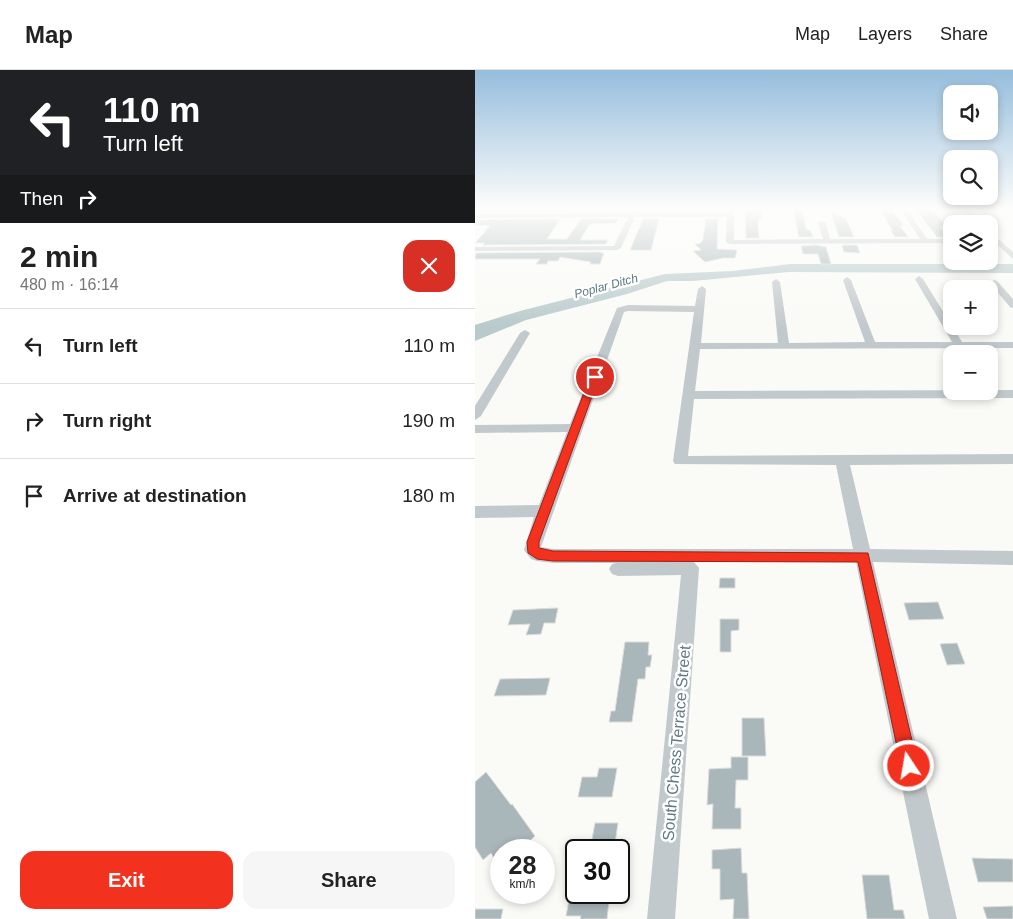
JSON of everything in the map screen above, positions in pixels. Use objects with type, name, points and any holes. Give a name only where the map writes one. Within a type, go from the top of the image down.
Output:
[{"type":"street","points":[[475,249],[617,248]]},
{"type":"street","points":[[1001,248],[1013,258]]},
{"type":"street","points":[[919,279],[959,345]]},
{"type":"street","points":[[847,280],[871,345]]},
{"type":"street","points":[[776,282],[784,346]]},
{"type":"street","points":[[998,288],[1013,305]]},
{"type":"street","points":[[703,289],[680,461],[1013,459]]},
{"type":"street","points":[[700,309],[628,308],[620,310],[533,542],[532,550],[537,554],[553,556],[1013,558]]},
{"type":"street","points":[[475,416],[525,333]]},
{"type":"street","points":[[695,346],[943,345]]},
{"type":"street","points":[[998,345],[1013,345]]},
{"type":"street","points":[[688,395],[1013,394]]},
{"type":"street","points":[[475,429],[575,428]]},
{"type":"street","points":[[843,460],[943,919]]},
{"type":"street","points":[[475,512],[545,511]]},
{"type":"street","name":"South Chess Terrace Street","points":[[617,569],[690,568],[661,919]]},
{"type":"shaded area","points":[[790,264],[943,264],[943,270],[998,270],[998,264],[1013,264],[1013,273],[789,272],[693,281],[667,281],[627,294],[526,320],[475,341],[475,325],[520,311],[665,274],[732,271]]},
{"type":"building","points":[[631,248],[652,248],[651,250],[630,250]]},
{"type":"building","points":[[699,248],[737,250],[735,258],[723,258],[705,262],[693,251],[701,250]]},
{"type":"building","points":[[801,248],[826,248],[831,264],[821,264],[818,254],[803,254]]},
{"type":"building","points":[[843,248],[858,248],[860,253],[844,252]]},
{"type":"building","points":[[476,253],[604,253],[600,264],[590,264],[591,262],[560,257],[558,261],[548,261],[547,264],[536,264],[540,259],[475,259]]},
{"type":"building","points":[[720,578],[735,578],[735,588],[719,588]]},
{"type":"building","points":[[938,602],[944,619],[909,620],[904,603]]},
{"type":"building","points":[[558,608],[555,623],[544,623],[541,634],[526,635],[530,624],[508,625],[513,610]]},
{"type":"building","points":[[720,619],[739,619],[739,630],[731,631],[731,652],[720,652]]},
{"type":"building","points":[[625,642],[649,642],[648,655],[652,655],[650,667],[646,667],[645,679],[638,679],[632,722],[609,722],[611,711],[615,711]]},
{"type":"building","points":[[957,643],[965,664],[947,665],[940,644]]},
{"type":"building","points":[[550,678],[546,695],[494,696],[500,679]]},
{"type":"building","points":[[742,718],[764,718],[766,756],[742,756]]},
{"type":"building","points":[[731,757],[748,757],[748,780],[736,780],[735,808],[741,808],[741,829],[712,829],[713,804],[707,805],[709,769],[731,768]]},
{"type":"building","points":[[599,768],[617,768],[612,797],[578,797],[582,777],[597,777]]},
{"type":"building","points":[[486,772],[535,836],[532,839],[490,839],[490,854],[483,860],[475,847],[475,782]]},
{"type":"building","points":[[595,823],[618,823],[616,839],[592,839]]},
{"type":"building","points":[[741,848],[742,873],[747,873],[749,919],[733,919],[734,899],[720,900],[720,869],[712,869],[712,850]]},
{"type":"building","points":[[972,858],[1013,859],[1013,882],[978,882]]},
{"type":"building","points":[[862,875],[889,875],[894,910],[903,910],[905,919],[867,919]]},
{"type":"building","points":[[568,904],[609,904],[607,919],[580,919],[581,916],[566,916]]},
{"type":"building","points":[[1013,906],[1013,919],[987,919],[983,907]]},
{"type":"building","points":[[475,909],[503,909],[501,919],[475,919]]},
{"type":"route","points":[[595,377],[533,542],[532,550],[537,554],[553,556],[864,556],[909,766]]},
{"type":"water label","name":"Poplar Ditch","points":[[606,286]]}]
